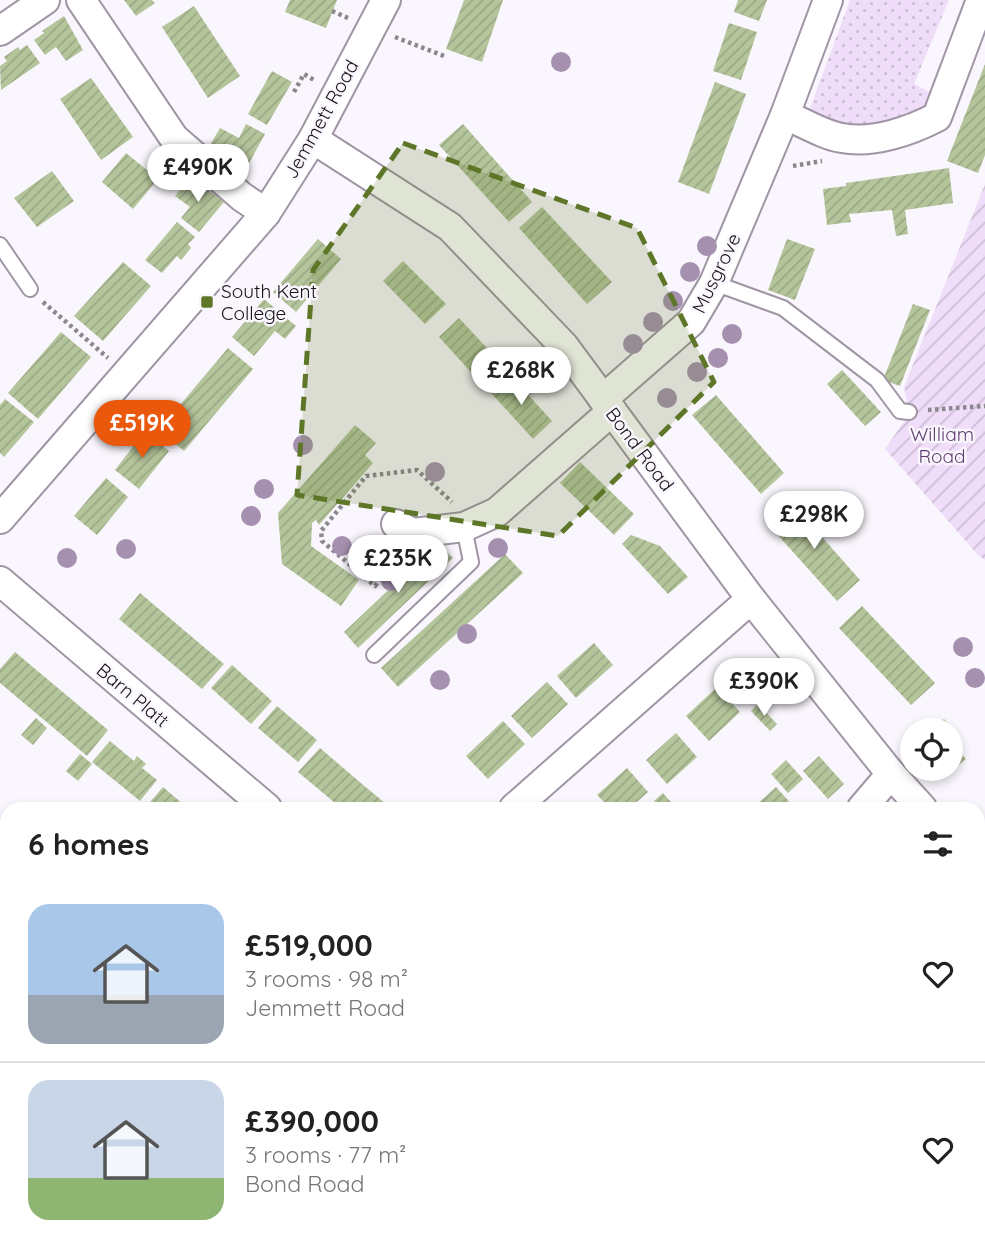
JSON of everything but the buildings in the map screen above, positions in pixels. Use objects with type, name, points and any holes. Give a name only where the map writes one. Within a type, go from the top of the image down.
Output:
[{"type":"street","points":[[0,31],[45,0]]},
{"type":"street","points":[[81,0],[174,138],[242,197],[266,214]]},
{"type":"street","name":"Jemmett Road","points":[[0,519],[266,214],[313,139],[362,23],[386,0]]},
{"type":"street","name":"Musgrove","points":[[396,524],[414,533],[464,527],[497,512],[691,322],[714,283],[785,115],[828,0]]},
{"type":"street","points":[[785,115],[839,138],[862,140],[914,129],[937,117],[981,0]]},
{"type":"street","name":"Bond Road","points":[[313,139],[450,227],[564,346],[751,599],[917,802]]},
{"type":"street","name":"Barn Platt","points":[[0,581],[260,802]]},
{"type":"street","points":[[521,802],[751,599]]},
{"type":"street","points":[[867,802],[891,774]]},
{"type":"lane","points":[[0,244],[30,289]]},
{"type":"lane","points":[[714,283],[783,308],[877,380],[900,411],[909,412]]},
{"type":"lane","points":[[374,655],[471,562],[464,527]]},
{"type":"path","points":[[332,11],[444,56]]},
{"type":"path","points":[[294,92],[303,75],[318,82]]},
{"type":"path","points":[[30,289],[127,375]]},
{"type":"path","points":[[909,412],[985,406]]},
{"type":"highlighted area","points":[[403,143],[637,228],[714,382],[558,536],[297,495],[313,270]]},
{"type":"green space","points":[[850,0],[949,0],[914,84],[936,95],[928,112],[913,121],[848,129],[809,111]]},
{"type":"green space","name":"William Road","points":[[985,184],[985,560],[885,449],[909,412],[904,387]]},
{"type":"place","name":"South Kent College","points":[[207,302]]}]
